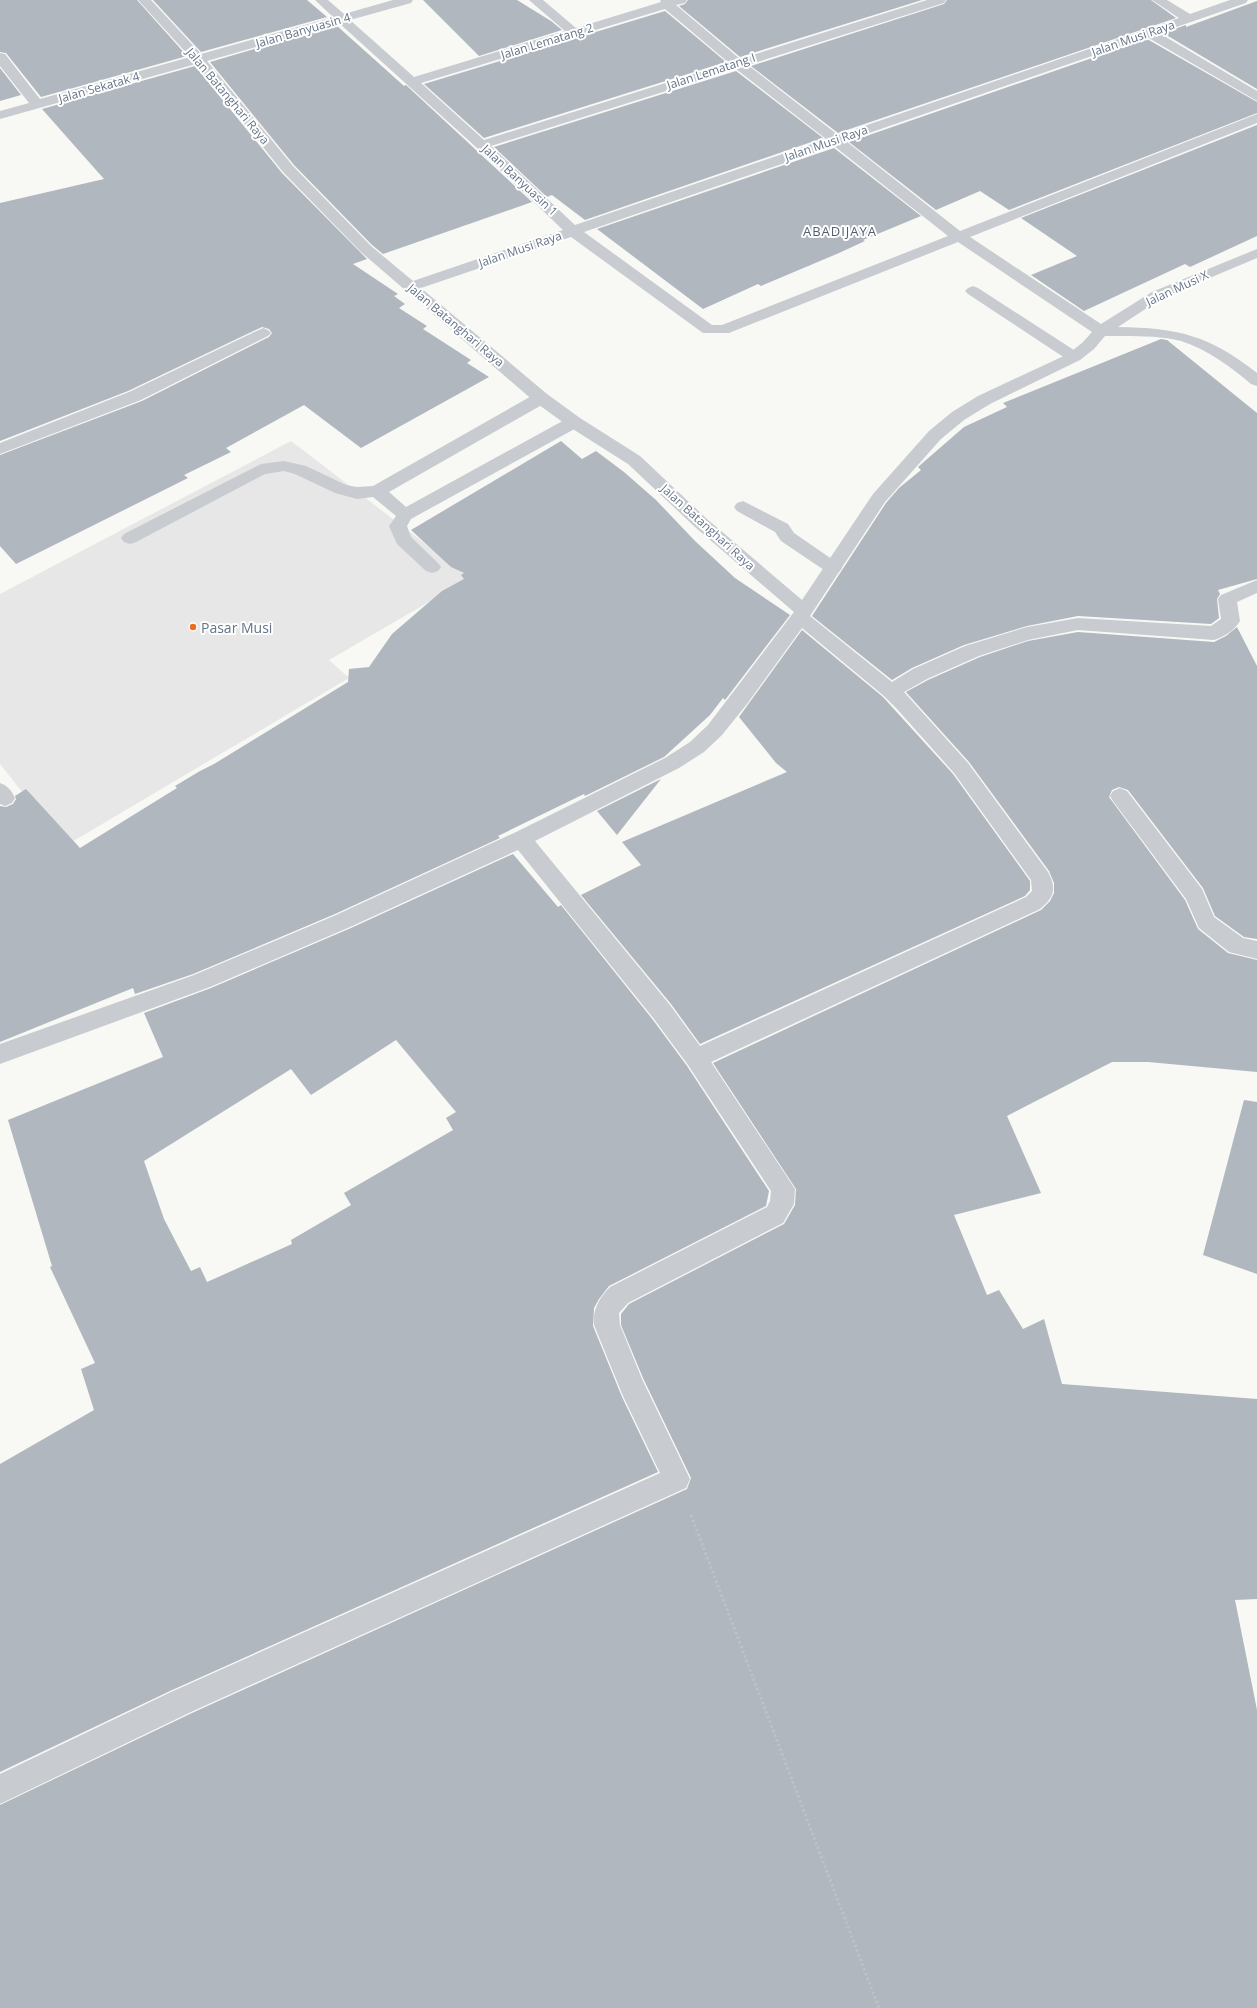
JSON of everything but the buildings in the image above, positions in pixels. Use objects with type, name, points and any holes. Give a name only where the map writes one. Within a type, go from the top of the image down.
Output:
[{"type":"street","name":"Jalan Batanghari Raya","points":[[144,0],[199,59],[288,168],[366,249],[541,398],[574,422],[634,460],[802,614],[891,691],[961,768],[1041,878],[1043,894],[1033,903],[696,1058]]},
{"type":"street","name":"Jalan Banyuasin 1","points":[[322,0],[482,145],[573,231],[708,330],[724,330],[958,236]]},
{"type":"street","name":"Jalan Banyuasin 4","points":[[199,59],[407,0]]},
{"type":"street","points":[[535,0],[575,33]]},
{"type":"street","name":"Jalan Lematang 2","points":[[411,82],[575,33],[667,2],[682,0]]},
{"type":"street","name":"Jalan Lematang I","points":[[482,145],[737,63],[940,0]]},
{"type":"street","points":[[1158,0],[1189,18]]},
{"type":"street","name":"Jalan Musi Raya","points":[[411,287],[1242,0]]},
{"type":"street","points":[[667,2],[737,63],[958,236],[1101,331],[1176,335],[1197,341],[1246,371],[1257,381]]},
{"type":"street","points":[[1148,32],[1257,97]]},
{"type":"street","points":[[0,57],[37,104]]},
{"type":"street","name":"Jalan Sekatak 4","points":[[0,115],[199,59]]},
{"type":"street","points":[[958,236],[1257,118]]},
{"type":"street","name":"Jalan Musi X","points":[[0,1054],[202,981],[343,921],[521,839],[665,766],[697,747],[714,730],[740,699],[802,614],[880,498],[935,435],[958,416],[984,400],[1074,357],[1088,346],[1101,331],[1157,295],[1257,253]]},
{"type":"street","points":[[973,291],[1074,357]]},
{"type":"street","points":[[0,449],[142,393],[263,333]]},
{"type":"street","points":[[130,538],[261,469],[284,466],[300,470],[341,489],[357,493],[377,491],[541,398]]},
{"type":"street","points":[[432,567],[403,540],[398,526],[405,515],[574,422]]},
{"type":"street","points":[[377,491],[405,515]]},
{"type":"street","points":[[744,507],[782,528],[787,537],[833,568]]},
{"type":"street","points":[[891,691],[920,674],[972,651],[1027,634],[1078,624],[1214,633],[1231,621],[1227,599],[1257,586]]},
{"type":"street","points":[[1120,796],[1195,895],[1206,922],[1237,946],[1257,950]]},
{"type":"street","points":[[0,1789],[181,1702],[677,1479],[632,1387],[607,1325],[605,1317],[608,1307],[619,1295],[774,1215],[782,1204],[782,1189],[696,1058],[662,1012],[521,839]]},
{"type":"path","points":[[677,1479],[879,2008]]},
{"type":"shaded area","name":"Pasar Musi","points":[[291,441],[470,578],[329,660],[349,678],[65,846],[0,764],[0,594]]},
{"type":"place","name":"Pasar Musi","points":[[193,627]]},
{"type":"district","name":"ABADIJAYA","points":[[840,231]]}]
